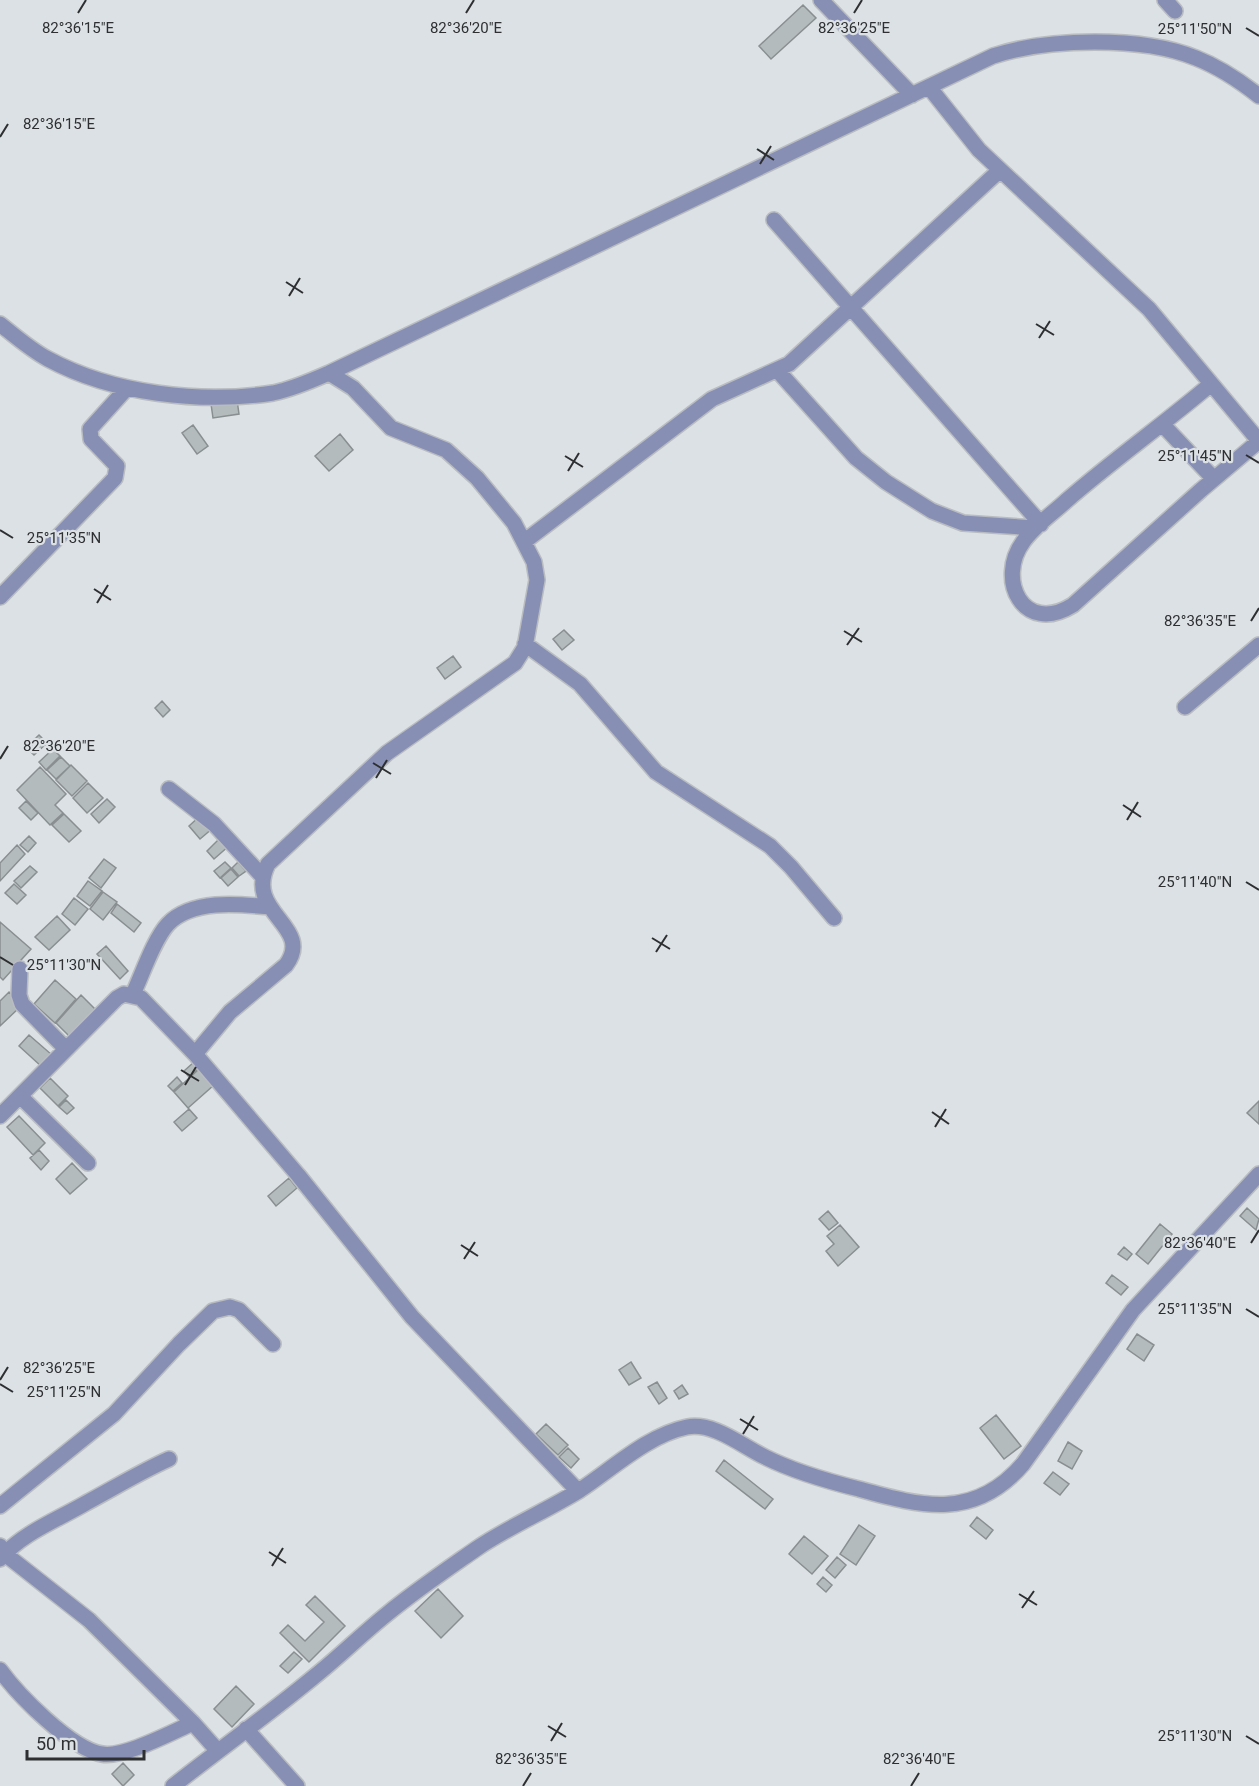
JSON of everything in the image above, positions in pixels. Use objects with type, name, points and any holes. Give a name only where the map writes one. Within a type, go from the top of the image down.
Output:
[{"type":"street","points":[[822,0],[912,95]]},
{"type":"street","points":[[0,324],[48,359],[82,374],[127,388],[235,396],[274,393],[329,373],[993,56],[1019,47],[1051,42],[1086,42],[1164,49],[1194,57],[1215,67],[1259,96]]},
{"type":"street","points":[[928,87],[954,123],[999,171],[1149,309],[1259,441],[1214,478],[1084,595],[1061,612],[1050,615],[1030,610],[1021,602],[1013,584],[1012,565],[1016,551],[1038,526],[1211,384]]},
{"type":"street","points":[[525,541],[712,399],[778,371],[789,364],[999,171]]},
{"type":"street","points":[[774,220],[1038,526]]},
{"type":"street","points":[[778,371],[856,458],[886,482],[932,511],[963,523],[1038,526]]},
{"type":"street","points":[[195,1054],[230,1012],[286,965],[292,956],[293,939],[270,907],[261,888],[262,876],[277,854],[387,753],[515,663],[522,655],[525,644],[537,580],[534,562],[514,523],[477,478],[451,454],[430,442],[391,428],[353,388],[329,373]]},
{"type":"street","points":[[0,597],[116,478],[117,466],[92,439],[90,429],[127,388]]},
{"type":"street","points":[[1162,424],[1214,478]]},
{"type":"street","points":[[525,644],[580,684],[656,772],[770,846],[834,918]]},
{"type":"street","points":[[1185,707],[1259,645]]},
{"type":"street","points":[[170,789],[214,824],[262,876]]},
{"type":"street","points":[[133,994],[164,930],[177,917],[210,907],[240,904],[270,907]]},
{"type":"street","points":[[20,969],[19,995],[22,1004],[66,1049]]},
{"type":"street","points":[[0,1116],[117,998],[124,994],[133,994],[151,1006],[195,1054],[298,1175],[412,1317],[578,1491]]},
{"type":"street","points":[[20,1096],[88,1163]]},
{"type":"street","points":[[173,1786],[315,1677],[387,1614],[479,1547],[578,1491],[643,1448],[672,1432],[689,1427],[703,1427],[720,1433],[781,1465],[820,1479],[915,1504],[970,1502],[991,1493],[1008,1482],[1030,1456],[1133,1310],[1259,1174]]},
{"type":"street","points":[[0,1506],[114,1414],[184,1338],[213,1311],[230,1307],[239,1310],[273,1344]]},
{"type":"street","points":[[169,1459],[127,1479],[2,1553],[88,1620],[193,1723],[217,1750]]},
{"type":"street","points":[[0,1670],[35,1710],[66,1735],[103,1755],[121,1752],[193,1723]]},
{"type":"street","points":[[246,1729],[297,1786]]},
{"type":"building","points":[[803,5],[816,18],[771,59],[759,46]]},
{"type":"building","points":[[237,400],[239,414],[213,418],[211,404]]},
{"type":"building","points":[[193,425],[208,446],[197,454],[182,433]]},
{"type":"building","points":[[340,434],[353,450],[329,471],[315,456]]},
{"type":"building","points":[[564,630],[574,640],[562,650],[553,639]]},
{"type":"building","points":[[453,656],[461,667],[445,679],[437,668]]},
{"type":"building","points":[[162,701],[170,710],[163,717],[155,708]]},
{"type":"building","points":[[39,735],[47,743],[34,755],[26,747]]},
{"type":"building","points":[[53,749],[60,756],[46,770],[39,762]]},
{"type":"building","points":[[61,757],[70,766],[56,779],[47,770]]},
{"type":"building","points":[[71,765],[87,781],[72,796],[56,780]]},
{"type":"building","points":[[40,767],[66,794],[55,805],[63,813],[50,825],[17,790]]},
{"type":"building","points":[[88,783],[103,798],[87,813],[73,798]]},
{"type":"building","points":[[107,799],[115,807],[99,823],[91,814]]},
{"type":"building","points":[[26,801],[38,813],[31,820],[19,808]]},
{"type":"building","points":[[64,814],[81,831],[69,842],[52,825]]},
{"type":"building","points":[[201,815],[213,828],[200,839],[189,826]]},
{"type":"building","points":[[29,836],[36,843],[28,852],[20,845]]},
{"type":"building","points":[[222,836],[230,845],[214,859],[207,851]]},
{"type":"building","points":[[17,845],[25,854],[0,881],[0,863]]},
{"type":"building","points":[[104,859],[116,868],[101,888],[89,878]]},
{"type":"building","points":[[225,862],[231,868],[220,878],[214,871]]},
{"type":"building","points":[[238,862],[246,871],[239,876],[232,868]]},
{"type":"building","points":[[30,866],[37,872],[21,888],[14,881]]},
{"type":"building","points":[[231,869],[238,877],[228,886],[221,878]]},
{"type":"building","points":[[88,881],[102,891],[90,906],[77,896]]},
{"type":"building","points":[[14,884],[26,895],[17,904],[5,893]]},
{"type":"building","points":[[103,892],[117,902],[103,920],[90,909]]},
{"type":"building","points":[[74,898],[88,909],[75,925],[62,914]]},
{"type":"building","points":[[117,904],[141,923],[134,932],[111,913]]},
{"type":"building","points":[[57,916],[70,930],[49,950],[35,937]]},
{"type":"building","points":[[0,922],[31,949],[3,980],[0,977]]},
{"type":"building","points":[[106,946],[128,971],[120,979],[97,954]]},
{"type":"building","points":[[55,980],[76,999],[55,1023],[34,1004]]},
{"type":"building","points":[[9,992],[21,1006],[0,1026],[0,1001]]},
{"type":"building","points":[[81,995],[96,1010],[71,1038],[56,1023]]},
{"type":"building","points":[[29,1035],[52,1055],[42,1067],[19,1046]]},
{"type":"building","points":[[194,1062],[199,1068],[189,1077],[184,1071]]},
{"type":"building","points":[[199,1069],[214,1085],[188,1108],[174,1092]]},
{"type":"building","points":[[177,1077],[182,1083],[173,1091],[168,1086]]},
{"type":"building","points":[[50,1078],[68,1096],[58,1106],[40,1088]]},
{"type":"building","points":[[66,1100],[74,1108],[67,1114],[59,1107]]},
{"type":"building","points":[[1259,1101],[1259,1124],[1247,1113]]},
{"type":"building","points":[[189,1109],[197,1118],[182,1131],[174,1122]]},
{"type":"building","points":[[19,1116],[45,1143],[33,1155],[7,1127]]},
{"type":"building","points":[[39,1150],[49,1161],[41,1170],[30,1158]]},
{"type":"building","points":[[72,1163],[87,1179],[70,1194],[56,1179]]},
{"type":"building","points":[[289,1178],[297,1188],[276,1206],[268,1196]]},
{"type":"building","points":[[1247,1208],[1259,1219],[1256,1230],[1240,1216]]},
{"type":"building","points":[[828,1211],[838,1223],[829,1230],[819,1219]]},
{"type":"building","points":[[1160,1224],[1172,1234],[1148,1264],[1136,1254]]},
{"type":"building","points":[[840,1225],[859,1247],[838,1266],[826,1251],[834,1244],[827,1236]]},
{"type":"building","points":[[1124,1247],[1132,1254],[1127,1260],[1118,1254]]},
{"type":"building","points":[[1112,1275],[1128,1287],[1121,1295],[1106,1283]]},
{"type":"building","points":[[1137,1334],[1154,1345],[1144,1361],[1127,1349]]},
{"type":"building","points":[[631,1362],[641,1378],[629,1385],[619,1370]]},
{"type":"building","points":[[657,1382],[667,1398],[659,1404],[648,1387]]},
{"type":"building","points":[[682,1385],[688,1394],[679,1399],[674,1391]]},
{"type":"building","points":[[996,1415],[1021,1446],[1004,1459],[980,1428]]},
{"type":"building","points":[[546,1424],[568,1445],[558,1455],[536,1434]]},
{"type":"building","points":[[1068,1442],[1082,1451],[1072,1469],[1058,1461]]},
{"type":"building","points":[[568,1448],[579,1459],[571,1468],[559,1457]]},
{"type":"building","points":[[724,1460],[773,1499],[765,1509],[716,1471]]},
{"type":"building","points":[[1053,1472],[1069,1484],[1060,1495],[1044,1483]]},
{"type":"building","points":[[977,1517],[993,1530],[986,1539],[970,1526]]},
{"type":"building","points":[[859,1525],[875,1536],[856,1565],[840,1554]]},
{"type":"building","points":[[804,1536],[828,1556],[812,1574],[789,1554]]},
{"type":"building","points":[[837,1557],[846,1565],[835,1578],[826,1570]]},
{"type":"building","points":[[823,1577],[832,1585],[826,1592],[817,1584]]},
{"type":"building","points":[[438,1589],[463,1616],[441,1638],[415,1611]]},
{"type":"building","points":[[315,1596],[345,1626],[309,1662],[280,1633],[288,1625],[305,1641],[324,1622],[306,1605]]},
{"type":"building","points":[[294,1652],[302,1659],[288,1673],[280,1666]]},
{"type":"building","points":[[236,1686],[254,1704],[232,1727],[214,1709]]},
{"type":"building","points":[[123,1763],[134,1775],[123,1786],[112,1774]]}]
